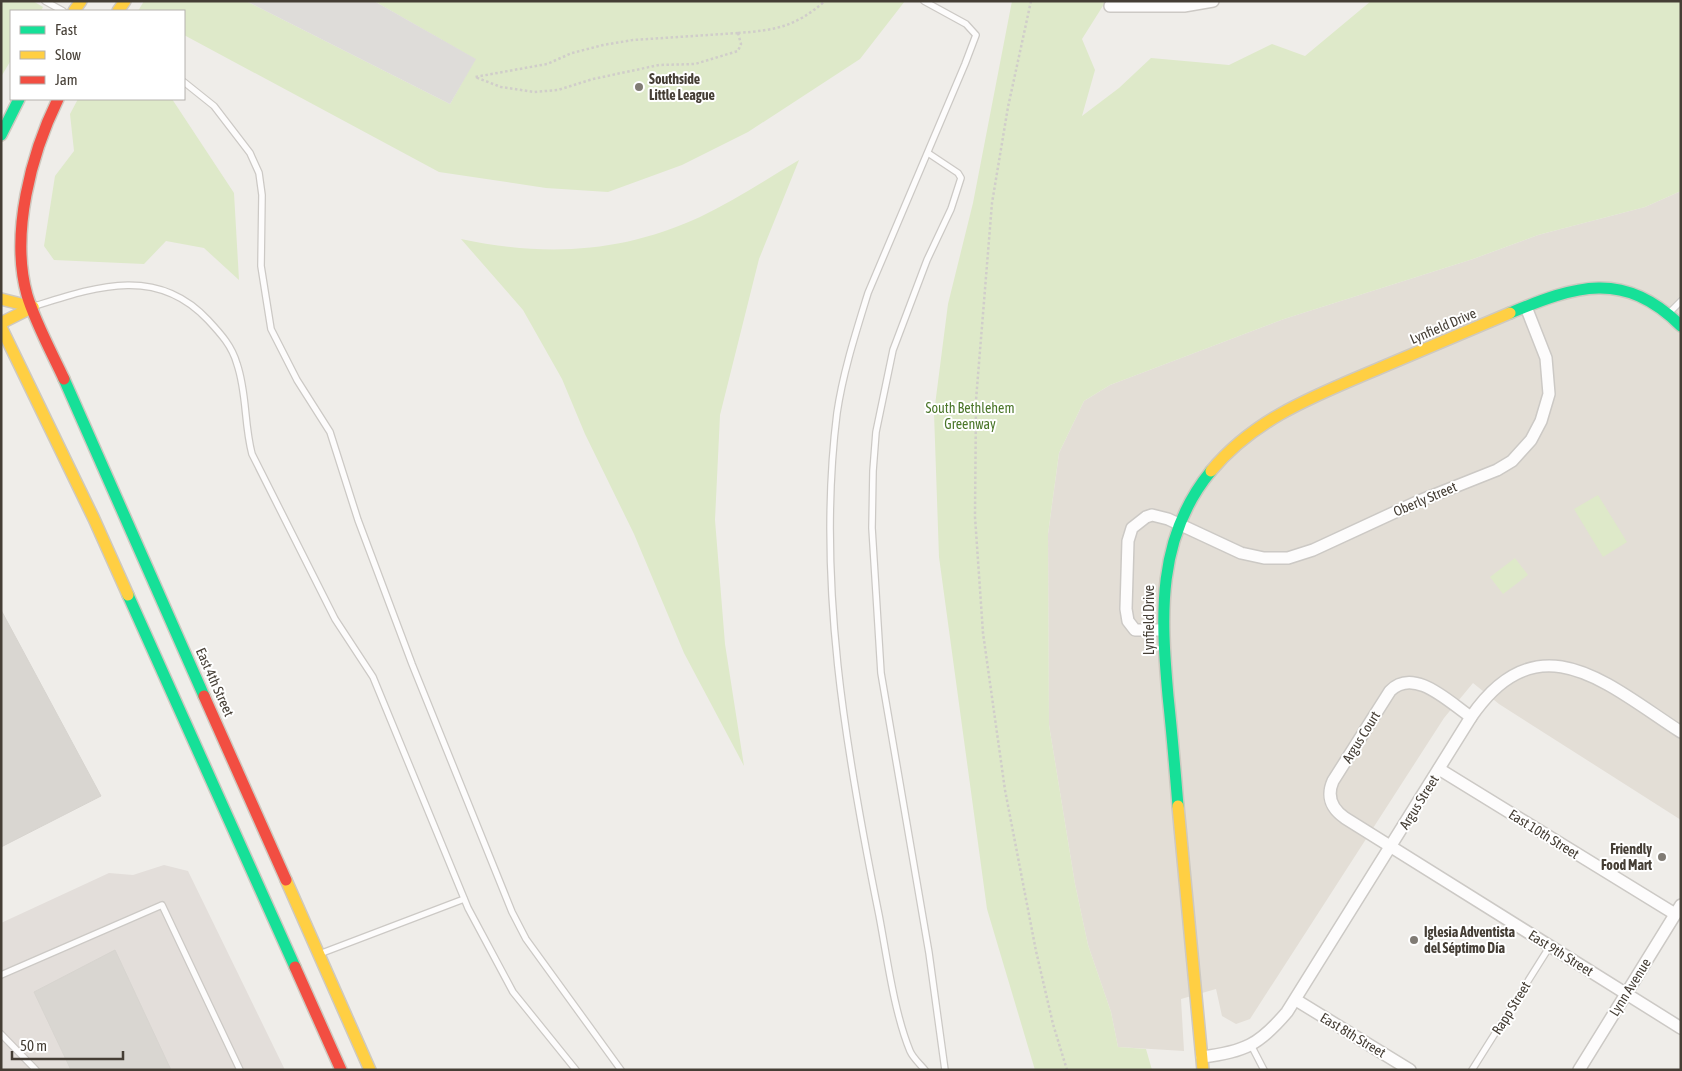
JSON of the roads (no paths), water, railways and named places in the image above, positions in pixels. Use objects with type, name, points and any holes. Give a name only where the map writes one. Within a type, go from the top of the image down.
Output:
[{"type":"main road","points":[[1,135],[18,100]]},
{"type":"main road","name":"East 4th Street","points":[[58,100],[39,144],[25,207],[21,268],[27,296],[370,1070]]},
{"type":"main road","name":"Lynfield Drive","points":[[1203,1064],[1162,630],[1165,570],[1179,524],[1192,497],[1220,460],[1240,440],[1271,418],[1304,401],[1564,292],[1603,286],[1637,295],[1668,314],[1681,326]]},
{"type":"main road","points":[[1,299],[33,307]]},
{"type":"main road","points":[[1,323],[33,307]]},
{"type":"main road","points":[[1,327],[94,519],[341,1070]]},
{"type":"street","points":[[1110,6],[1176,6],[1213,1]]},
{"type":"street","name":"Oberly Street","points":[[1162,630],[1135,630],[1128,621],[1126,609],[1128,541],[1132,528],[1146,517],[1161,517],[1240,553],[1264,558],[1288,558],[1313,550],[1419,501],[1505,466],[1519,454],[1531,440],[1541,422],[1548,402],[1550,382],[1546,358],[1526,307]]},
{"type":"street","name":"Argus Street","points":[[1203,1064],[1251,1045],[1272,1028],[1296,1000],[1471,717],[1490,693],[1514,676],[1539,666],[1576,669],[1597,677],[1681,732]]},
{"type":"street","name":"Argus Court","points":[[1391,847],[1335,809],[1330,798],[1333,781],[1390,691],[1398,684],[1407,682],[1419,684],[1471,717]]},
{"type":"street","name":"East 10th Street","points":[[1439,769],[1678,910]]},
{"type":"street","name":"East 9th Street","points":[[1391,847],[1681,1028]]},
{"type":"street","name":"Lynn Avenue","points":[[1579,1070],[1678,910]]},
{"type":"street","name":"East 8th Street","points":[[1296,1000],[1410,1070]]},
{"type":"lane","points":[[45,1],[61,10]]},
{"type":"lane","points":[[924,1],[966,24],[976,34],[966,64],[868,293],[844,372],[837,412],[828,543],[839,664],[855,798],[899,1013],[911,1053],[925,1070]]},
{"type":"lane","points":[[185,83],[214,106],[250,153],[259,173],[262,195],[261,266],[271,329],[297,380],[330,432],[358,520],[412,664],[512,912],[526,939],[621,1070]]},
{"type":"lane","points":[[928,153],[958,173],[961,178],[951,209],[927,260],[893,350],[876,432],[872,528],[881,673],[896,770],[929,953],[945,1070]]},
{"type":"lane","points":[[33,307],[91,288],[128,284],[164,290],[199,310],[226,339],[237,363],[244,389],[246,430],[252,454],[335,619],[373,677],[464,899],[513,992],[576,1070]]},
{"type":"lane","points":[[1668,314],[1681,301]]},
{"type":"lane","points":[[319,954],[464,899]]},
{"type":"lane","points":[[1,975],[162,905],[240,1070]]},
{"type":"lane","name":"Rapp Street","points":[[1472,1070],[1550,946]]},
{"type":"lane","points":[[1,1034],[36,1070]]},
{"type":"lane","points":[[1251,1045],[1264,1070]]},
{"type":"place","name":"Southside Little League","points":[[639,87]]},
{"type":"place","name":"Friendly Food Mart","points":[[1662,857]]},
{"type":"place","name":"Iglesia Adventista del Séptimo Día","points":[[1414,940]]},
{"type":"park label","name":"South Bethlehem Greenway","points":[[970,416]]}]
